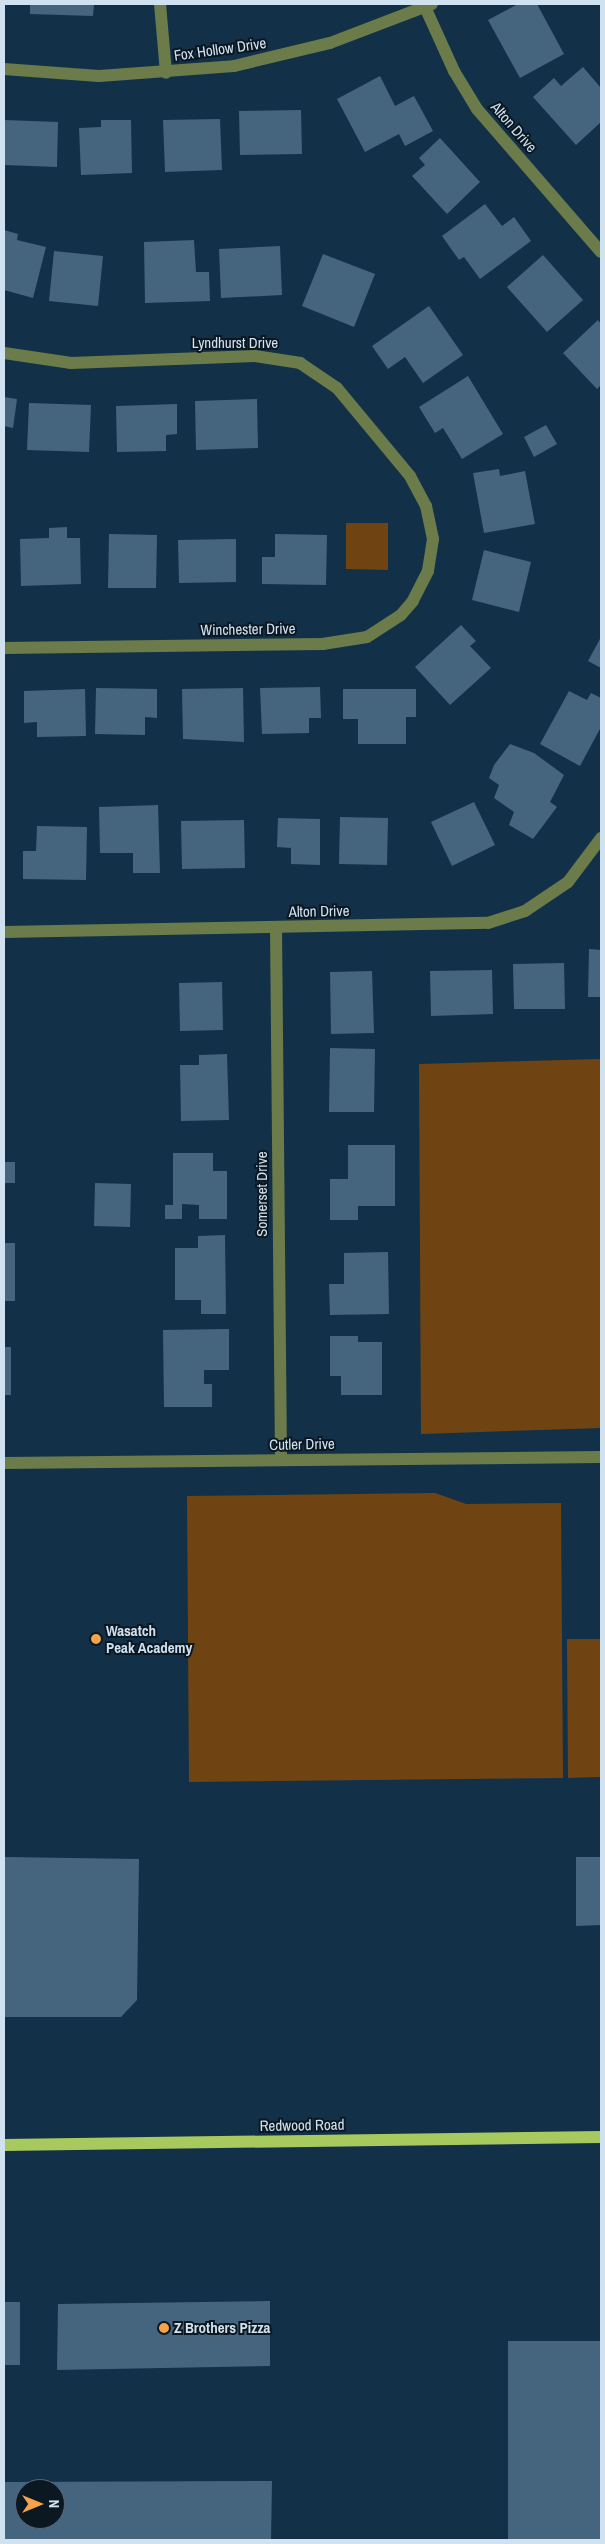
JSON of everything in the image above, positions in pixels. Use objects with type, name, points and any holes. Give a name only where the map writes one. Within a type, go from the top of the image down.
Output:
[{"type":"main road","name":"Redwood Road","points":[[4,2145],[601,2137]]},
{"type":"street","points":[[160,4],[166,73]]},
{"type":"street","name":"Fox Hollow Drive","points":[[4,69],[99,76],[166,73],[234,66],[298,53],[362,32],[428,5]]},
{"type":"street","name":"Alton Drive","points":[[428,5],[454,72],[472,101],[601,252]]},
{"type":"street","name":"Lyndhurst Drive","points":[[4,353],[71,363],[255,356],[300,363],[337,388],[410,476],[426,506],[433,539]]},
{"type":"street","name":"Winchester Drive","points":[[4,648],[323,644],[367,637],[401,615],[413,600],[428,571],[433,539]]},
{"type":"street","name":"Alton Drive","points":[[4,932],[488,924],[525,911],[561,888],[580,869],[601,838]]},
{"type":"street","name":"Somerset Drive","points":[[276,928],[281,1460]]},
{"type":"street","name":"Cutler Drive","points":[[4,1463],[601,1457]]},
{"type":"shaded area","points":[[346,523],[388,523],[388,570],[346,569]]},
{"type":"shaded area","points":[[601,1059],[601,1428],[421,1434],[419,1064]]},
{"type":"shaded area","points":[[435,1493],[466,1504],[561,1503],[563,1778],[189,1782],[187,1496]]},
{"type":"shaded area","points":[[567,1639],[601,1639],[601,1777],[568,1778]]},
{"type":"building","points":[[30,4],[94,4],[93,16],[30,14]]},
{"type":"building","points":[[518,4],[537,4],[564,54],[520,78],[488,20]]},
{"type":"building","points":[[583,67],[601,88],[601,122],[576,145],[533,97],[554,78],[561,86]]},
{"type":"building","points":[[380,76],[395,106],[414,96],[433,131],[405,146],[399,134],[365,152],[337,99]]},
{"type":"building","points":[[301,110],[302,154],[240,155],[239,111]]},
{"type":"building","points":[[220,119],[222,170],[165,172],[163,120]]},
{"type":"building","points":[[4,120],[58,122],[57,167],[4,165]]},
{"type":"building","points":[[101,120],[131,120],[132,173],[81,175],[79,128],[101,127]]},
{"type":"building","points":[[440,138],[480,182],[447,214],[412,176],[425,165],[419,158]]},
{"type":"building","points":[[485,204],[502,226],[514,217],[531,241],[480,279],[464,257],[459,260],[442,236]]},
{"type":"building","points":[[4,230],[18,234],[17,240],[46,247],[33,298],[4,290]]},
{"type":"building","points":[[194,240],[196,272],[209,272],[210,301],[145,303],[144,242]]},
{"type":"building","points":[[280,246],[282,295],[221,298],[219,249]]},
{"type":"building","points":[[54,251],[103,256],[98,306],[49,301]]},
{"type":"building","points":[[323,254],[375,274],[354,327],[302,306]]},
{"type":"building","points":[[543,255],[583,300],[547,332],[507,287]]},
{"type":"building","points":[[429,306],[463,355],[423,383],[405,357],[388,369],[372,346]]},
{"type":"building","points":[[598,320],[601,324],[601,385],[597,389],[563,353]]},
{"type":"building","points":[[468,376],[503,434],[462,459],[443,428],[435,433],[419,407]]},
{"type":"building","points":[[4,397],[17,399],[13,428],[4,426]]},
{"type":"building","points":[[257,399],[258,448],[196,450],[195,401]]},
{"type":"building","points":[[29,403],[91,405],[89,452],[27,450]]},
{"type":"building","points":[[177,404],[177,434],[166,435],[166,451],[117,452],[116,406]]},
{"type":"building","points":[[546,425],[557,444],[534,457],[524,437]]},
{"type":"building","points":[[499,469],[500,476],[525,471],[535,524],[484,533],[473,473]]},
{"type":"building","points":[[67,527],[67,538],[80,538],[81,584],[21,586],[20,539],[49,538],[49,528]]},
{"type":"building","points":[[109,534],[157,535],[156,588],[108,588]]},
{"type":"building","points":[[275,534],[327,535],[326,585],[262,584],[262,557],[275,557]]},
{"type":"building","points":[[236,539],[236,582],[179,583],[178,540]]},
{"type":"building","points":[[484,550],[531,562],[519,612],[472,600]]},
{"type":"building","points":[[461,625],[476,641],[470,646],[491,668],[450,705],[415,667]]},
{"type":"building","points":[[601,637],[601,668],[588,661]]},
{"type":"building","points":[[320,687],[321,718],[309,718],[309,733],[262,734],[260,688]]},
{"type":"building","points":[[96,688],[157,689],[157,718],[145,717],[145,735],[95,734]]},
{"type":"building","points":[[243,688],[244,742],[183,739],[182,689]]},
{"type":"building","points":[[85,689],[86,736],[37,737],[37,722],[24,723],[24,691]]},
{"type":"building","points":[[343,689],[416,689],[416,717],[406,717],[406,744],[358,744],[358,719],[343,719]]},
{"type":"building","points":[[569,691],[587,700],[591,693],[601,698],[601,727],[580,766],[540,744]]},
{"type":"building","points":[[510,744],[534,753],[564,775],[550,802],[557,807],[533,839],[509,825],[514,812],[494,798],[499,785],[489,778],[494,765]]},
{"type":"building","points":[[474,802],[495,845],[452,866],[431,822]]},
{"type":"building","points":[[158,805],[160,873],[133,873],[133,853],[100,853],[99,807]]},
{"type":"building","points":[[340,817],[388,818],[387,865],[339,864]]},
{"type":"building","points":[[278,818],[320,819],[320,865],[291,864],[291,848],[277,847]]},
{"type":"building","points":[[244,820],[245,868],[182,869],[181,821]]},
{"type":"building","points":[[37,826],[87,827],[86,880],[23,879],[23,851],[36,851]]},
{"type":"building","points":[[589,949],[601,950],[601,997],[588,997]]},
{"type":"building","points":[[564,963],[565,1009],[514,1009],[513,964]]},
{"type":"building","points":[[492,970],[493,1014],[431,1016],[430,971]]},
{"type":"building","points":[[372,971],[374,1033],[331,1034],[330,972]]},
{"type":"building","points":[[222,982],[223,1030],[180,1031],[179,983]]},
{"type":"building","points":[[330,1048],[375,1049],[374,1112],[329,1112]]},
{"type":"building","points":[[227,1054],[229,1120],[181,1121],[180,1065],[199,1065],[199,1055]]},
{"type":"building","points":[[348,1145],[395,1145],[395,1206],[358,1206],[358,1220],[330,1220],[330,1179],[348,1179]]},
{"type":"building","points":[[173,1153],[213,1153],[213,1171],[227,1171],[227,1219],[199,1219],[199,1205],[182,1204],[182,1219],[165,1219],[165,1205],[173,1205]]},
{"type":"building","points":[[4,1162],[15,1162],[15,1183],[4,1183]]},
{"type":"building","points":[[95,1183],[131,1184],[130,1227],[94,1226]]},
{"type":"building","points":[[225,1235],[226,1314],[201,1314],[201,1300],[175,1300],[175,1248],[198,1248],[198,1236]]},
{"type":"building","points":[[4,1243],[15,1243],[15,1301],[4,1301]]},
{"type":"building","points":[[388,1252],[389,1314],[330,1315],[329,1284],[344,1284],[344,1253]]},
{"type":"building","points":[[229,1329],[229,1370],[204,1370],[204,1384],[212,1384],[212,1407],[164,1407],[163,1330]]},
{"type":"building","points":[[330,1336],[358,1336],[358,1342],[382,1342],[382,1395],[341,1395],[341,1376],[330,1376]]},
{"type":"building","points":[[4,1347],[11,1347],[11,1395],[4,1395]]},
{"type":"building","points":[[4,1857],[139,1859],[137,2000],[121,2017],[4,2017]]},
{"type":"building","points":[[576,1857],[601,1857],[601,1925],[576,1926]]},
{"type":"building","points":[[270,2301],[270,2366],[57,2370],[58,2304]]},
{"type":"building","points":[[4,2302],[20,2302],[20,2365],[4,2365]]},
{"type":"building","points":[[508,2341],[601,2341],[601,2540],[508,2540]]},
{"type":"building","points":[[272,2481],[271,2540],[4,2540],[4,2482],[15,2482],[15,2529],[65,2529],[65,2482]]},
{"type":"place","name":"Wasatch Peak Academy","points":[[96,1639]]},
{"type":"place","name":"Z Brothers Pizza","points":[[164,2328]]}]
